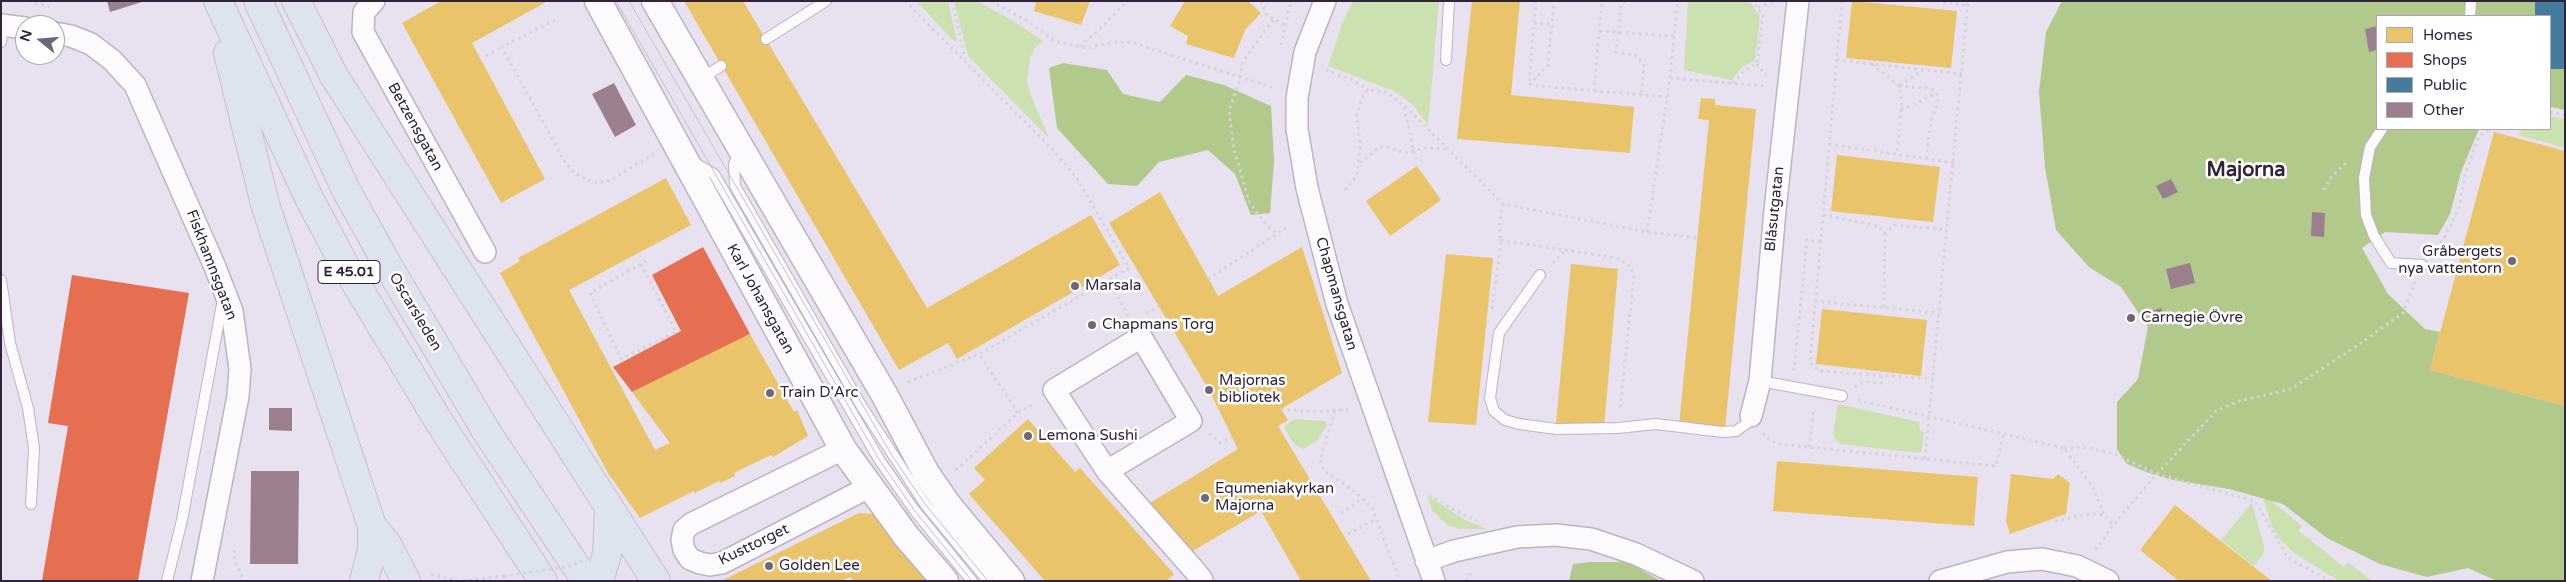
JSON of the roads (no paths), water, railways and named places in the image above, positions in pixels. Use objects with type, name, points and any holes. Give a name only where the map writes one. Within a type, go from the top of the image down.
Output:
[{"type":"highway","points":[[217,1],[265,204],[372,526],[372,549],[364,581]]},
{"type":"highway","name":"E 45.01","points":[[217,1],[309,198],[343,262],[441,425],[543,581]]},
{"type":"highway","name":"Oscarsleden","points":[[258,1],[346,190],[391,272],[488,434],[586,581]]},
{"type":"highway","points":[[296,1],[334,76],[656,581]]},
{"type":"highway","points":[[599,581],[600,547],[609,508]]},
{"type":"highway","points":[[372,526],[387,544],[406,581]]},
{"type":"street","name":"Betzensgatan","points":[[374,1],[364,12],[363,32],[485,252]]},
{"type":"street","name":"Karl Johansgatan","points":[[598,1],[843,449],[906,536],[945,581]]},
{"type":"street","points":[[655,1],[711,72],[741,148],[879,386],[926,473],[948,505],[1011,581]]},
{"type":"street","name":"Chapmansgatan","points":[[1325,1],[1311,35],[1300,71],[1296,98],[1297,129],[1307,188],[1337,304],[1430,571]]},
{"type":"street","name":"Blåsutgatan","points":[[1751,416],[1760,381],[1774,210],[1798,1]]},
{"type":"street","points":[[2,31],[15,29]]},
{"type":"street","name":"Fiskhamnsgatan","points":[[65,35],[92,44],[112,60],[135,85],[232,311],[240,369],[238,396],[202,581]]},
{"type":"street","points":[[1107,471],[1192,421],[1141,338],[1054,390],[1107,471],[1195,571],[1201,581]]},
{"type":"street","name":"Kusttorget","points":[[843,449],[691,524],[684,530],[682,540],[684,550],[690,558],[700,563],[710,565],[722,562],[869,486]]},
{"type":"street","points":[[1430,571],[1454,551],[1517,537],[1556,535],[1591,539],[1636,554],[1693,581]]},
{"type":"street","points":[[1948,580],[2007,562],[2042,559],[2077,566],[2108,581]]},
{"type":"lane","points":[[766,40],[826,1]]},
{"type":"lane","points":[[1446,60],[1449,1]]},
{"type":"lane","points":[[2470,15],[2471,1]]},
{"type":"lane","points":[[2381,130],[2370,147],[2364,178],[2366,215],[2374,236],[2391,263],[2422,265]]},
{"type":"lane","points":[[741,148],[734,164],[735,186],[892,454],[925,504],[988,581]]},
{"type":"lane","points":[[685,159],[699,164],[714,174],[880,461],[914,511],[972,581]]},
{"type":"lane","points":[[1540,274],[1499,333],[1490,398],[1494,411],[1505,420],[1519,424],[1556,428],[1618,428],[1656,424],[1722,432],[1736,430],[1746,424],[1751,416]]},
{"type":"lane","points":[[1,280],[10,343],[28,408],[34,448],[31,504]]},
{"type":"lane","points":[[167,581],[182,520],[224,291]]},
{"type":"lane","points":[[1760,381],[1842,396]]},
{"type":"tram line","points":[[616,1],[880,461],[915,511],[972,581]]},
{"type":"tram line","points":[[629,1],[891,454],[925,504],[988,581]]},
{"type":"place","name":"Gråbergets nya vattentorn","points":[[2512,261]]},
{"type":"place","name":"Marsala","points":[[1075,286]]},
{"type":"place","name":"Carnegie Övre","points":[[2131,318]]},
{"type":"place","name":"Chapmans Torg","points":[[1092,325]]},
{"type":"place","name":"Majornas bibliotek","points":[[1209,390]]},
{"type":"place","name":"Train D'Arc","points":[[770,393]]},
{"type":"place","name":"Lemona Sushi","points":[[1028,436]]},
{"type":"place","name":"Equmeniakyrkan Majorna","points":[[1205,498]]},
{"type":"place","name":"Golden Lee","points":[[769,566]]},
{"type":"district","name":"Majorna","points":[[2246,171]]}]
